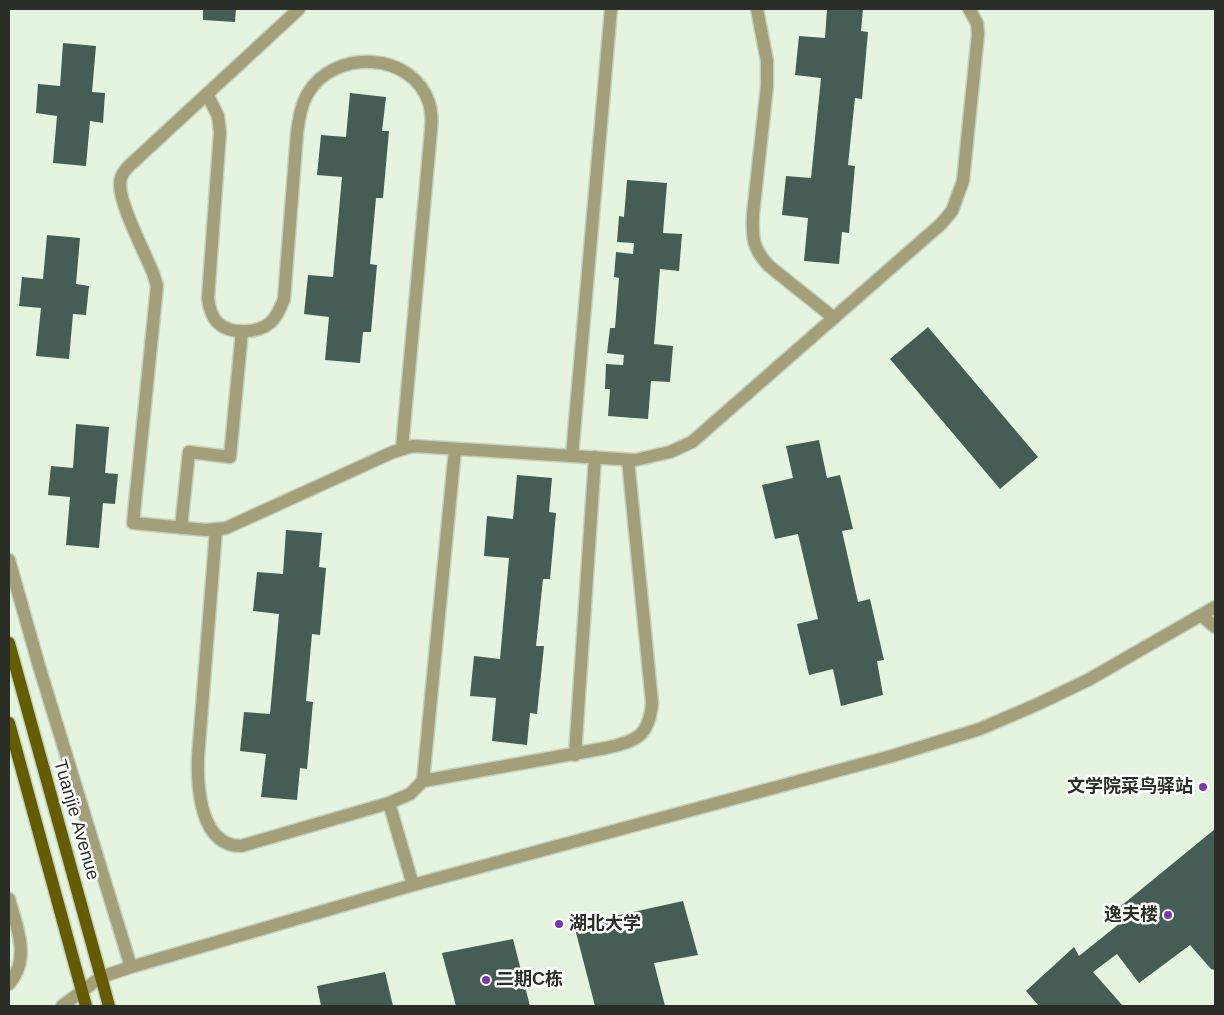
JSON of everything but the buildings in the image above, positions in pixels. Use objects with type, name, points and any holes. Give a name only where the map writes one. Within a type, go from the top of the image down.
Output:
[{"type":"main road","name":"Tuanjie Avenue","points":[[9,643],[109,1006]]},
{"type":"main road","points":[[9,723],[86,1006]]},
{"type":"street","points":[[299,9],[122,174],[120,184],[122,198],[157,286],[133,523],[216,530],[226,528],[402,448],[413,446],[628,460],[655,457],[692,442],[941,224],[952,211],[963,181],[978,34],[977,23],[969,9]]},
{"type":"street","points":[[572,456],[611,9]]},
{"type":"street","points":[[757,9],[767,61],[767,86],[753,214],[752,234],[754,246],[760,257],[769,266],[834,318]]},
{"type":"street","points":[[207,94],[218,116],[220,132],[208,298],[209,308],[217,322],[222,326],[242,331],[257,330],[271,322],[281,308],[284,299],[297,133],[301,108],[309,92],[319,79],[347,64],[379,62],[401,69],[409,75],[425,94],[432,115],[402,448]]},
{"type":"street","points":[[181,528],[189,452],[230,456],[242,331]]},
{"type":"street","points":[[423,781],[455,449]]},
{"type":"street","points":[[575,754],[595,458]]},
{"type":"street","points":[[216,530],[197,776],[199,797],[211,829],[218,838],[226,843],[233,846],[241,846],[390,803],[410,794],[423,781],[623,744],[644,732],[650,717],[652,703],[628,460]]},
{"type":"street","points":[[9,560],[39,666],[131,968]]},
{"type":"street","points":[[62,1006],[101,977],[412,885],[892,756],[980,729],[1088,680],[1215,607]]},
{"type":"street","points":[[1202,616],[1215,627]]},
{"type":"street","points":[[390,803],[412,885]]},
{"type":"street","points":[[9,899],[21,944],[21,960],[19,970],[9,984]]},
{"type":"place","name":"文学院菜鸟驿站","points":[[1203,787]]},
{"type":"place","name":"逸夫楼","points":[[1168,915]]},
{"type":"place","name":"湖北大学","points":[[559,924]]},
{"type":"place","name":"二期C栋","points":[[486,980]]}]
